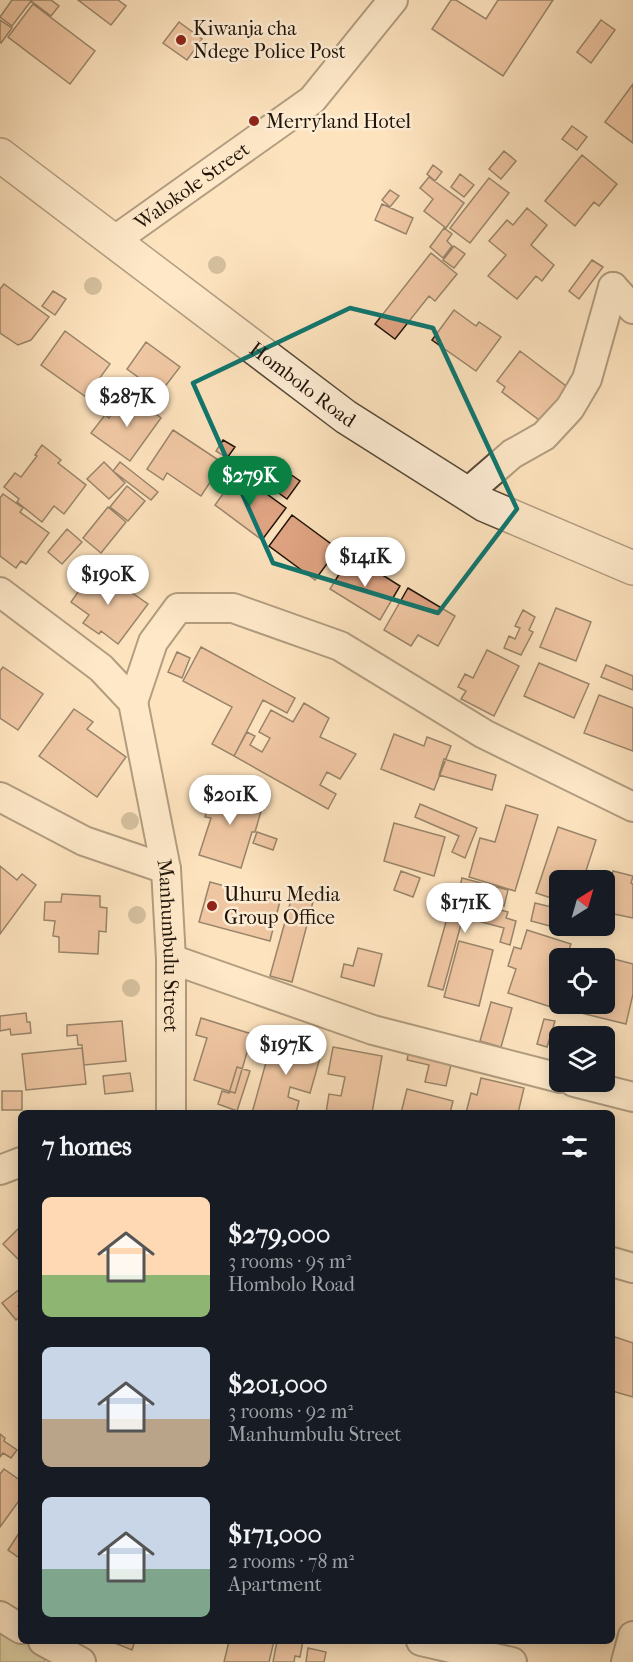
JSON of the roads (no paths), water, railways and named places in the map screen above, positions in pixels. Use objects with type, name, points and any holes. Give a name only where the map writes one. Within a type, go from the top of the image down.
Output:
[{"type":"street","name":"Walokole Street","points":[[115,240],[312,100],[393,0]]},
{"type":"street","name":"Hombolo Road","points":[[0,155],[346,417],[485,505],[633,568]]},
{"type":"street","points":[[467,493],[512,454],[544,436],[570,408],[587,379],[613,287],[633,309]]},
{"type":"street","points":[[0,592],[101,668],[133,702],[153,642],[178,608],[233,608],[340,646],[484,734],[633,807]]},
{"type":"street","name":"Manhumbulu Street","points":[[133,702],[166,869],[171,959],[171,1110]]},
{"type":"street","points":[[0,797],[84,841],[166,869]]},
{"type":"street","points":[[171,959],[373,1030],[549,1075]]},
{"type":"street","points":[[615,1092],[633,1096]]},
{"type":"street","points":[[0,1170],[18,1163]]},
{"type":"street","points":[[615,1263],[633,1268]]},
{"type":"street","points":[[0,1616],[18,1627]]},
{"type":"street","points":[[626,1662],[633,1636]]},
{"type":"street","points":[[48,1644],[81,1662]]},
{"type":"street","points":[[434,1644],[512,1662]]},
{"type":"place","name":"Kiwanja cha Ndege Police Post","points":[[181,40]]},
{"type":"place","name":"Merryland Hotel","points":[[254,121]]},
{"type":"place","name":"Uhuru Media Group Office","points":[[212,906]]}]
